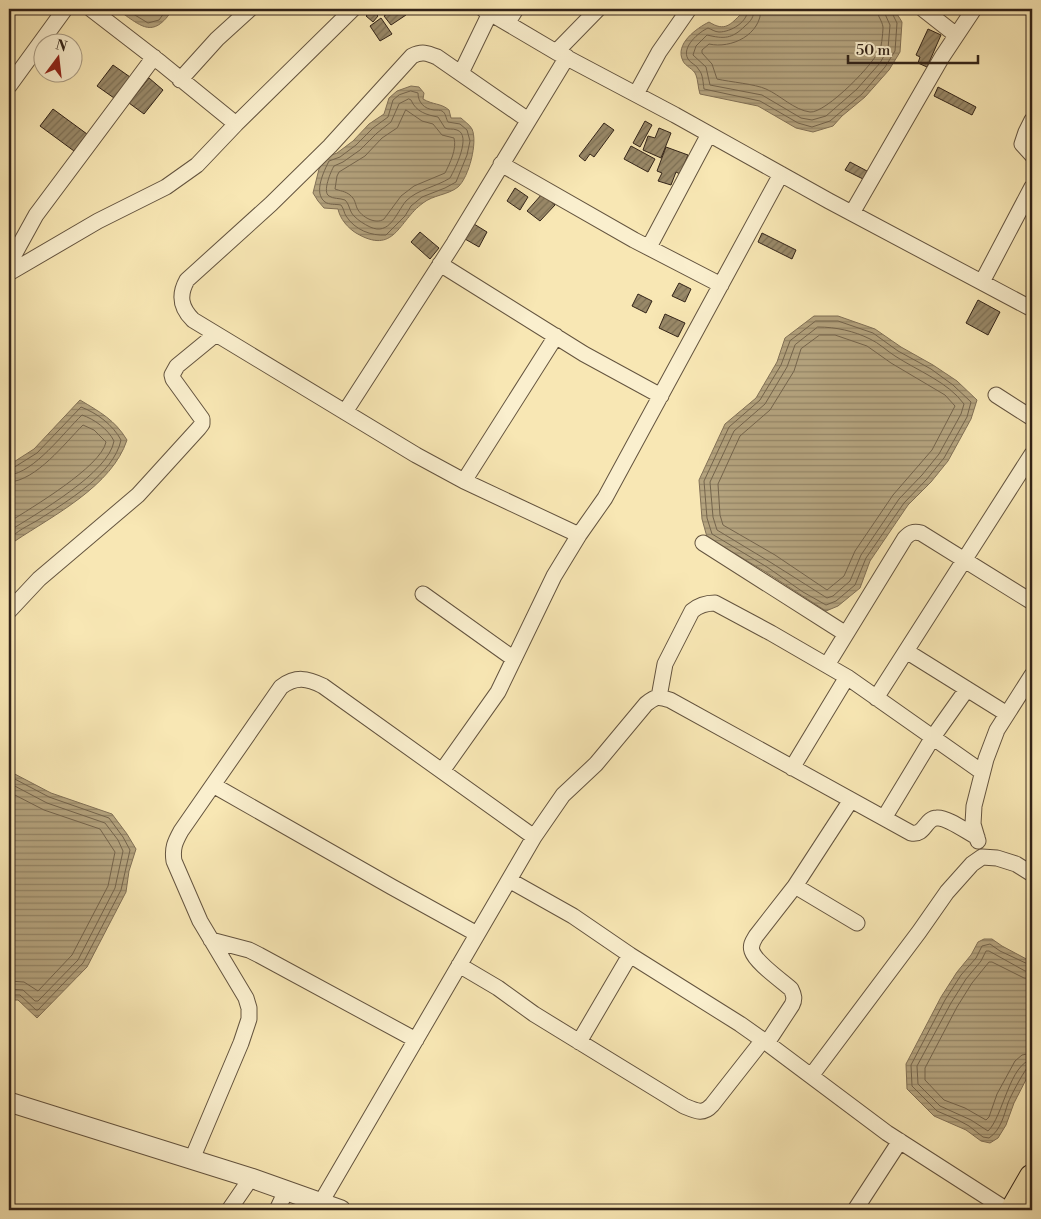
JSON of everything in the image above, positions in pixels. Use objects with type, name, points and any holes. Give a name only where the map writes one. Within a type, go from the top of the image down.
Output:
[{"type":"main road","points":[[1013,1210],[1032,1178]]},
{"type":"street","points":[[9,86],[65,9]]},
{"type":"street","points":[[91,9],[154,57],[236,124]]},
{"type":"street","points":[[180,80],[218,39],[250,9]]},
{"type":"street","points":[[9,273],[98,221],[166,187],[197,165],[353,9]]},
{"type":"street","points":[[508,22],[516,9]]},
{"type":"street","points":[[345,412],[440,264],[528,120],[561,55],[598,9]]},
{"type":"street","points":[[636,94],[659,52],[689,9]]},
{"type":"street","points":[[923,9],[956,35]]},
{"type":"street","points":[[852,213],[942,57],[974,9]]},
{"type":"street","points":[[460,73],[486,11],[508,22],[561,55],[1032,309]]},
{"type":"street","points":[[528,120],[428,53],[419,52],[412,56],[330,146],[271,204],[187,280],[181,296],[186,313],[193,320],[416,456],[464,482],[579,535]]},
{"type":"street","points":[[9,264],[36,215],[154,57]]},
{"type":"street","points":[[1032,120],[1022,144],[1032,155]]},
{"type":"street","points":[[649,247],[710,134]]},
{"type":"street","points":[[501,164],[721,285]]},
{"type":"street","points":[[442,771],[498,692],[554,576],[579,535],[606,498],[781,174]]},
{"type":"street","points":[[982,282],[1032,187]]},
{"type":"street","points":[[440,264],[584,354],[661,396]]},
{"type":"street","points":[[9,611],[39,579],[138,495],[202,424],[202,419],[197,410],[173,379],[172,374],[177,366],[216,334]]},
{"type":"street","points":[[464,482],[556,336]]},
{"type":"street","points":[[996,395],[1032,418]]},
{"type":"street","points":[[876,698],[1032,454]]},
{"type":"street","points":[[827,666],[905,538],[910,533],[920,533],[1032,602]]},
{"type":"street","points":[[703,543],[846,634]]},
{"type":"street","points":[[423,594],[514,659]]},
{"type":"street","points":[[659,696],[662,673],[692,611],[707,602],[715,602],[847,678],[982,772]]},
{"type":"street","points":[[906,651],[1007,714]]},
{"type":"street","points":[[982,857],[973,824],[974,806],[982,772],[992,741],[1032,675]]},
{"type":"street","points":[[192,1159],[241,1043],[249,1019],[249,1008],[246,998],[200,921],[174,861],[173,851],[181,831],[281,687],[289,681],[304,678],[322,686],[534,837]]},
{"type":"street","points":[[792,768],[847,678]]},
{"type":"street","points":[[884,818],[933,737],[967,689]]},
{"type":"street","points":[[659,696],[670,700],[911,834],[920,832],[931,820],[939,818],[977,837]]},
{"type":"street","points":[[320,1204],[534,837],[563,795],[596,764],[646,704],[659,696]]},
{"type":"street","points":[[213,786],[477,934]]},
{"type":"street","points":[[459,965],[498,988],[534,1014],[684,1106],[701,1112],[707,1111],[792,1005],[794,994],[791,989],[755,957],[752,944],[756,936],[796,886],[851,800]]},
{"type":"street","points":[[811,1076],[947,892],[972,864],[982,857],[997,858],[1016,864],[1032,874]]},
{"type":"street","points":[[509,880],[573,916],[630,955],[765,1041],[900,1141],[1007,1210]]},
{"type":"street","points":[[796,886],[857,923]]},
{"type":"street","points":[[211,940],[249,950],[416,1040]]},
{"type":"street","points":[[579,1042],[630,955]]},
{"type":"street","points":[[9,1102],[251,1178],[341,1210]]},
{"type":"street","points":[[855,1210],[900,1141]]},
{"type":"street","points":[[229,1210],[251,1178]]},
{"type":"street","points":[[277,1210],[286,1191]]},
{"type":"water","points":[[116,9],[173,9],[159,25],[146,27]]},
{"type":"water","points":[[743,9],[894,9],[902,22],[900,52],[889,70],[865,97],[833,126],[813,132],[796,128],[758,106],[700,94],[695,73],[683,61],[681,55],[684,43],[693,32],[709,22],[719,27],[727,26],[742,13]]},
{"type":"water","points":[[411,86],[419,87],[424,93],[423,99],[449,110],[451,118],[461,118],[470,126],[474,135],[474,142],[469,168],[458,187],[423,203],[388,238],[379,241],[369,239],[350,229],[342,220],[338,209],[324,208],[318,201],[313,193],[319,169],[326,157],[337,153],[353,141],[369,124],[384,114],[389,98],[397,91]]},
{"type":"water","points":[[814,316],[838,316],[875,329],[957,381],[977,400],[971,419],[948,461],[931,482],[908,505],[870,561],[860,588],[838,606],[826,611],[707,537],[702,519],[699,480],[725,424],[756,398],[777,362],[785,338]]},
{"type":"water","points":[[80,400],[106,417],[127,440],[109,472],[95,485],[64,510],[15,541],[9,547],[9,465],[34,449]]},
{"type":"water","points":[[9,771],[51,793],[112,814],[136,849],[129,871],[126,892],[87,967],[37,1018],[18,1000],[9,1000]]},
{"type":"water","points":[[984,939],[992,939],[1032,962],[1032,1068],[1014,1103],[1006,1125],[998,1138],[990,1143],[981,1141],[966,1130],[934,1116],[907,1089],[906,1064],[941,997],[978,942]]},
{"type":"building","points":[[395,9],[401,9],[406,15],[391,25],[384,16]]},
{"type":"building","points":[[372,10],[378,16],[373,22],[366,16]]},
{"type":"building","points":[[381,18],[392,34],[380,41],[370,26]]},
{"type":"building","points":[[928,29],[941,35],[927,67],[918,63],[920,57],[916,55]]},
{"type":"building","points":[[113,65],[130,77],[114,98],[97,86]]},
{"type":"building","points":[[149,78],[163,90],[144,114],[129,103]]},
{"type":"building","points":[[938,87],[976,107],[972,115],[934,96]]},
{"type":"building","points":[[53,109],[87,134],[74,151],[40,126]]},
{"type":"building","points":[[645,121],[652,125],[640,147],[633,143]]},
{"type":"building","points":[[604,123],[614,130],[594,157],[590,154],[585,161],[579,156]]},
{"type":"building","points":[[659,128],[671,133],[661,158],[643,150],[648,136],[655,138]]},
{"type":"building","points":[[631,146],[655,159],[648,172],[624,159]]},
{"type":"building","points":[[666,147],[688,155],[680,174],[676,172],[671,185],[658,181],[662,173],[657,171]]},
{"type":"building","points":[[850,162],[867,171],[863,179],[845,170]]},
{"type":"building","points":[[515,188],[528,197],[520,210],[507,201]]},
{"type":"building","points":[[542,194],[555,205],[540,221],[527,211]]},
{"type":"building","points":[[474,224],[487,232],[479,247],[465,239]]},
{"type":"building","points":[[420,232],[439,248],[430,259],[411,242]]},
{"type":"building","points":[[762,233],[796,250],[792,259],[758,242]]},
{"type":"building","points":[[679,283],[691,289],[685,302],[672,296]]},
{"type":"building","points":[[638,294],[652,301],[646,313],[632,306]]},
{"type":"building","points":[[978,300],[1000,312],[988,335],[966,323]]},
{"type":"building","points":[[665,314],[685,323],[678,337],[659,328]]}]
